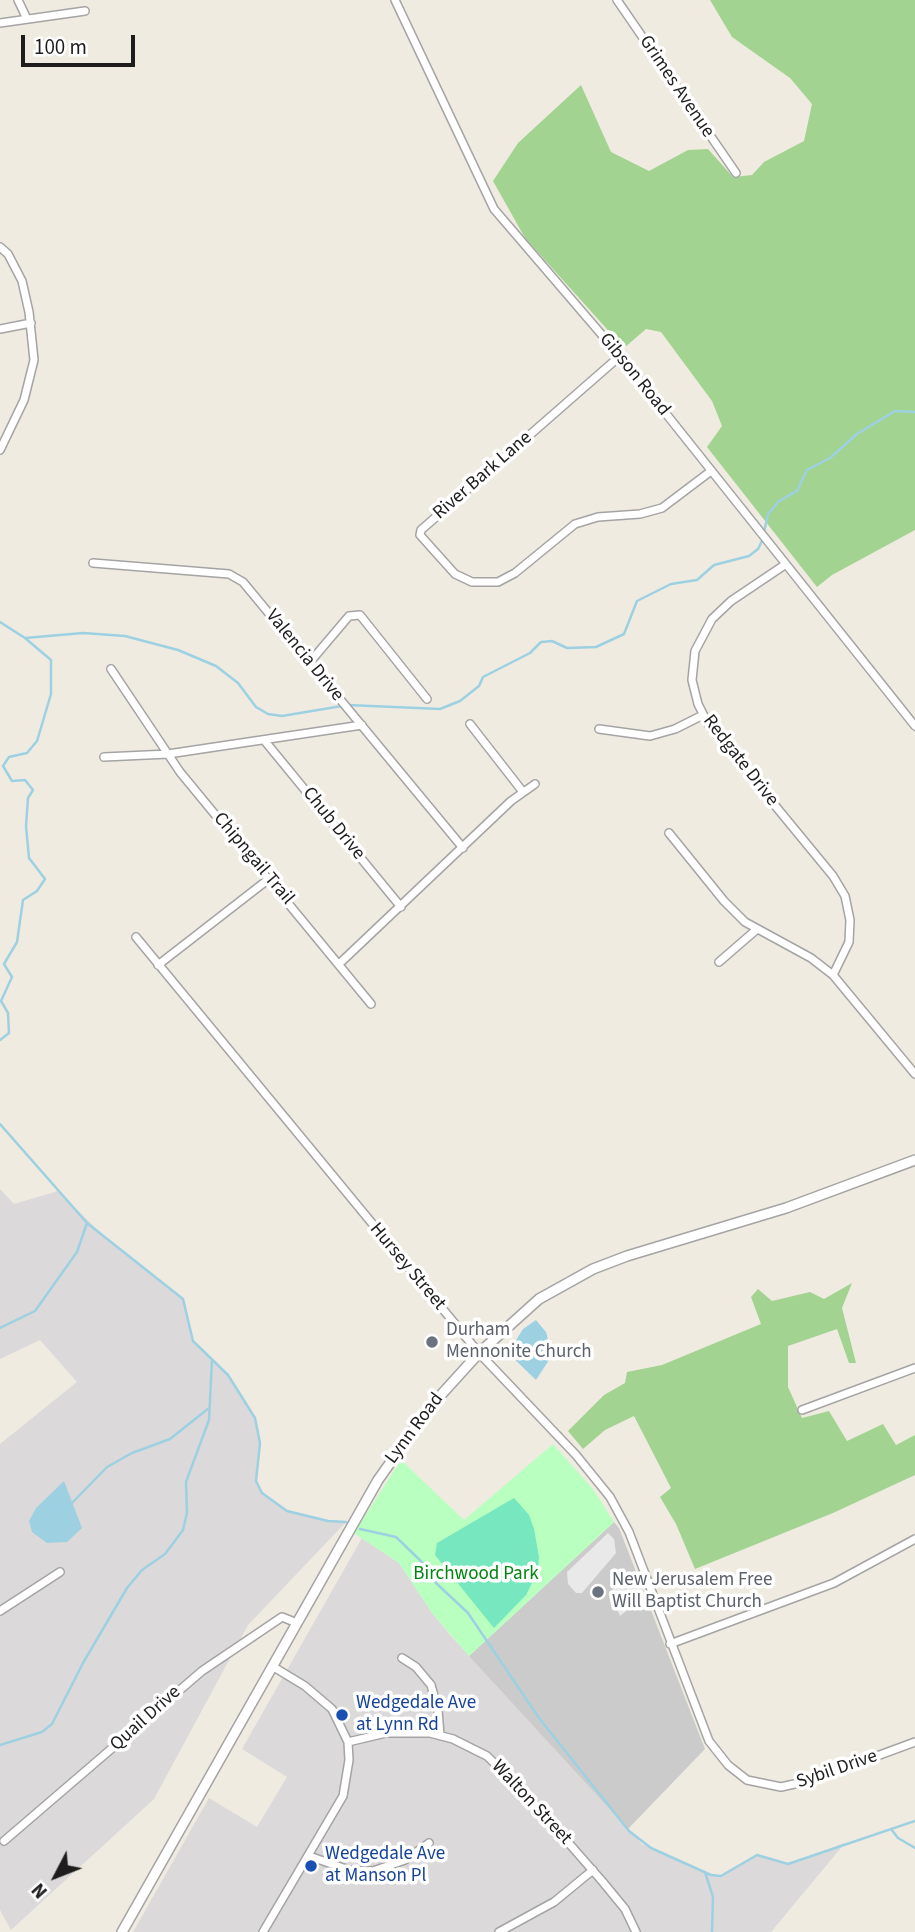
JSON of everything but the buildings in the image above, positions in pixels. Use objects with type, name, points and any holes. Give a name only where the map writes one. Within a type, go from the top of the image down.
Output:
[{"type":"street","points":[[18,0],[27,19]]},
{"type":"street","name":"Gibson Road","points":[[395,0],[494,209],[620,356],[915,726]]},
{"type":"street","name":"Grimes Avenue","points":[[617,0],[736,173]]},
{"type":"street","points":[[0,23],[85,11]]},
{"type":"street","points":[[0,247],[19,273],[31,323],[34,350],[32,378],[13,428],[0,450]]},
{"type":"street","points":[[0,329],[31,323]]},
{"type":"street","name":"River Bark Lane","points":[[620,356],[421,530],[420,535],[455,574],[472,582],[498,582],[515,573],[575,524],[598,517],[640,514],[662,508],[711,471]]},
{"type":"street","name":"Valencia Drive","points":[[93,563],[236,577],[310,662],[463,848]]},
{"type":"street","name":"Redgate Drive","points":[[786,564],[720,610],[704,630],[695,652],[692,673],[694,694],[702,715],[839,885],[848,908],[850,932],[845,954],[833,975]]},
{"type":"street","points":[[310,662],[349,616],[360,615],[427,699]]},
{"type":"street","name":"Chipngail Trail","points":[[111,669],[168,754],[371,1004]]},
{"type":"street","points":[[599,729],[650,736],[675,729],[702,715]]},
{"type":"street","points":[[470,724],[523,792]]},
{"type":"street","points":[[104,757],[168,754],[362,725]]},
{"type":"street","name":"Chub Drive","points":[[264,740],[401,907]]},
{"type":"street","points":[[339,964],[523,792],[535,784]]},
{"type":"street","points":[[669,834],[733,911],[756,930],[811,958],[833,975],[915,1074]]},
{"type":"street","points":[[158,965],[270,878]]},
{"type":"street","points":[[719,962],[756,930]]},
{"type":"street","name":"Hursey Street","points":[[136,937],[478,1353],[576,1455],[613,1501],[629,1532],[670,1644],[715,1751],[736,1773],[757,1784]]},
{"type":"street","name":"Lynn Road","points":[[122,1932],[383,1472],[438,1397],[478,1353],[539,1299],[593,1269],[627,1256],[786,1208],[915,1160]]},
{"type":"street","points":[[802,1410],[915,1368]]},
{"type":"street","points":[[670,1644],[834,1583],[915,1539]]},
{"type":"street","points":[[0,1611],[60,1572]]},
{"type":"street","name":"Quail Drive","points":[[4,1841],[202,1671],[282,1617],[297,1623]]},
{"type":"street","points":[[402,1658],[416,1667],[431,1685],[438,1710],[440,1735]]},
{"type":"street","points":[[263,1932],[346,1788],[348,1742],[332,1709],[305,1686],[272,1666]]},
{"type":"street","name":"Walton Street","points":[[348,1742],[386,1733],[440,1735],[471,1747],[498,1765],[593,1870],[625,1909],[636,1932]]},
{"type":"street","name":"Sybil Drive","points":[[757,1784],[774,1787],[796,1785],[915,1742]]},
{"type":"street","points":[[309,1856],[349,1870],[373,1871],[405,1860],[429,1843]]},
{"type":"street","points":[[499,1932],[554,1902],[593,1870]]},
{"type":"shaded area","points":[[0,1189],[14,1204],[58,1191],[110,1242],[183,1299],[193,1341],[228,1375],[255,1418],[260,1443],[256,1481],[262,1493],[287,1511],[328,1521],[346,1522],[248,1625],[154,1799],[11,1930],[0,1910],[0,1444],[77,1382],[40,1340],[0,1359]]},
{"type":"shaded area","points":[[614,1522],[619,1528],[705,1749],[628,1829],[469,1656]]},
{"type":"shaded area","points":[[608,1533],[614,1539],[616,1553],[582,1593],[576,1593],[568,1584],[567,1572]]},
{"type":"shaded area","points":[[362,1538],[399,1563],[432,1613],[452,1637],[642,1844],[711,1875],[721,1876],[757,1855],[788,1864],[845,1843],[771,1932],[133,1932],[209,1798],[257,1827],[287,1777],[242,1749]]},
{"type":"shaded area","points":[[635,1571],[645,1596],[620,1616],[610,1592]]},
{"type":"green space","points":[[710,0],[915,0],[915,530],[832,575],[817,587],[707,447],[722,426],[712,401],[661,332],[646,329],[624,348],[525,238],[493,181],[518,143],[581,85],[611,152],[649,171],[688,150],[708,149],[733,177],[752,175],[764,162],[804,141],[812,104],[790,78],[732,37]]},
{"type":"green space","points":[[852,1283],[842,1308],[856,1363],[849,1363],[837,1329],[788,1346],[788,1387],[802,1418],[829,1411],[847,1441],[883,1424],[896,1445],[915,1435],[915,1475],[833,1513],[695,1569],[676,1524],[660,1497],[671,1488],[634,1416],[605,1430],[583,1449],[568,1431],[604,1395],[625,1383],[627,1372],[662,1365],[761,1324],[751,1297],[758,1289],[772,1301],[810,1292],[824,1299]]},
{"type":"green space","name":"Birchwood Park","points":[[553,1444],[593,1489],[614,1522],[469,1656],[432,1613],[399,1563],[354,1533],[401,1460],[464,1520]]},
{"type":"green space","points":[[514,1498],[529,1515],[534,1529],[539,1557],[538,1571],[526,1595],[494,1628],[435,1555],[437,1543]]},
{"type":"water","points":[[536,1320],[546,1332],[551,1351],[549,1360],[536,1380],[508,1353],[523,1329]]},
{"type":"water","points":[[64,1481],[82,1528],[67,1542],[47,1543],[32,1532],[29,1521],[36,1508]]},
{"type":"waterway","points":[[764,532],[768,514],[779,501],[797,491],[807,470],[830,458],[857,434],[895,411],[915,412]]},
{"type":"waterway","points":[[348,705],[440,709],[460,701],[479,686],[483,677],[530,653],[541,642],[552,641],[567,648],[596,647],[624,634],[637,601],[671,584],[697,580],[714,565],[749,556],[758,549],[763,539]]},
{"type":"waterway","points":[[0,622],[25,638],[83,633],[125,636],[178,650],[216,666],[238,683],[256,707],[268,714],[282,716],[342,706]]},
{"type":"waterway","points":[[0,1040],[9,1033],[8,1013],[1,1001],[12,977],[4,964],[17,942],[23,900],[37,891],[45,879],[29,858],[26,826],[28,798],[33,790],[25,780],[12,781],[3,766],[9,757],[27,753],[37,741],[51,694],[51,660],[25,638]]},
{"type":"waterway","points":[[0,1124],[87,1223],[183,1299],[193,1341],[228,1375],[255,1418],[260,1443],[256,1481],[262,1493],[287,1511],[328,1521],[346,1522]]},
{"type":"waterway","points":[[0,1328],[35,1311],[77,1252],[87,1223]]},
{"type":"waterway","points":[[0,1745],[42,1732],[52,1724],[83,1663],[127,1588],[142,1570],[165,1554],[183,1530],[187,1513],[186,1482],[209,1420],[212,1360]]},
{"type":"waterway","points":[[71,1504],[107,1467],[132,1453],[170,1439],[209,1408]]},
{"type":"waterway","points":[[360,1529],[396,1537],[427,1567],[436,1583],[468,1613],[539,1718],[629,1831],[651,1848],[711,1875],[721,1876],[757,1855],[788,1864],[915,1821]]},
{"type":"waterway","points":[[891,1829],[898,1838],[915,1848]]},
{"type":"waterway","points":[[705,1872],[713,1897],[712,1932]]},
{"type":"place","name":"Durham Mennonite Church","points":[[432,1342]]},
{"type":"place","name":"New Jerusalem Free Will Baptist Church","points":[[598,1592]]},
{"type":"place","name":"Wedgedale Ave at Lynn Rd","points":[[342,1715]]},
{"type":"place","name":"Wedgedale Ave at Manson Pl","points":[[311,1866]]}]
